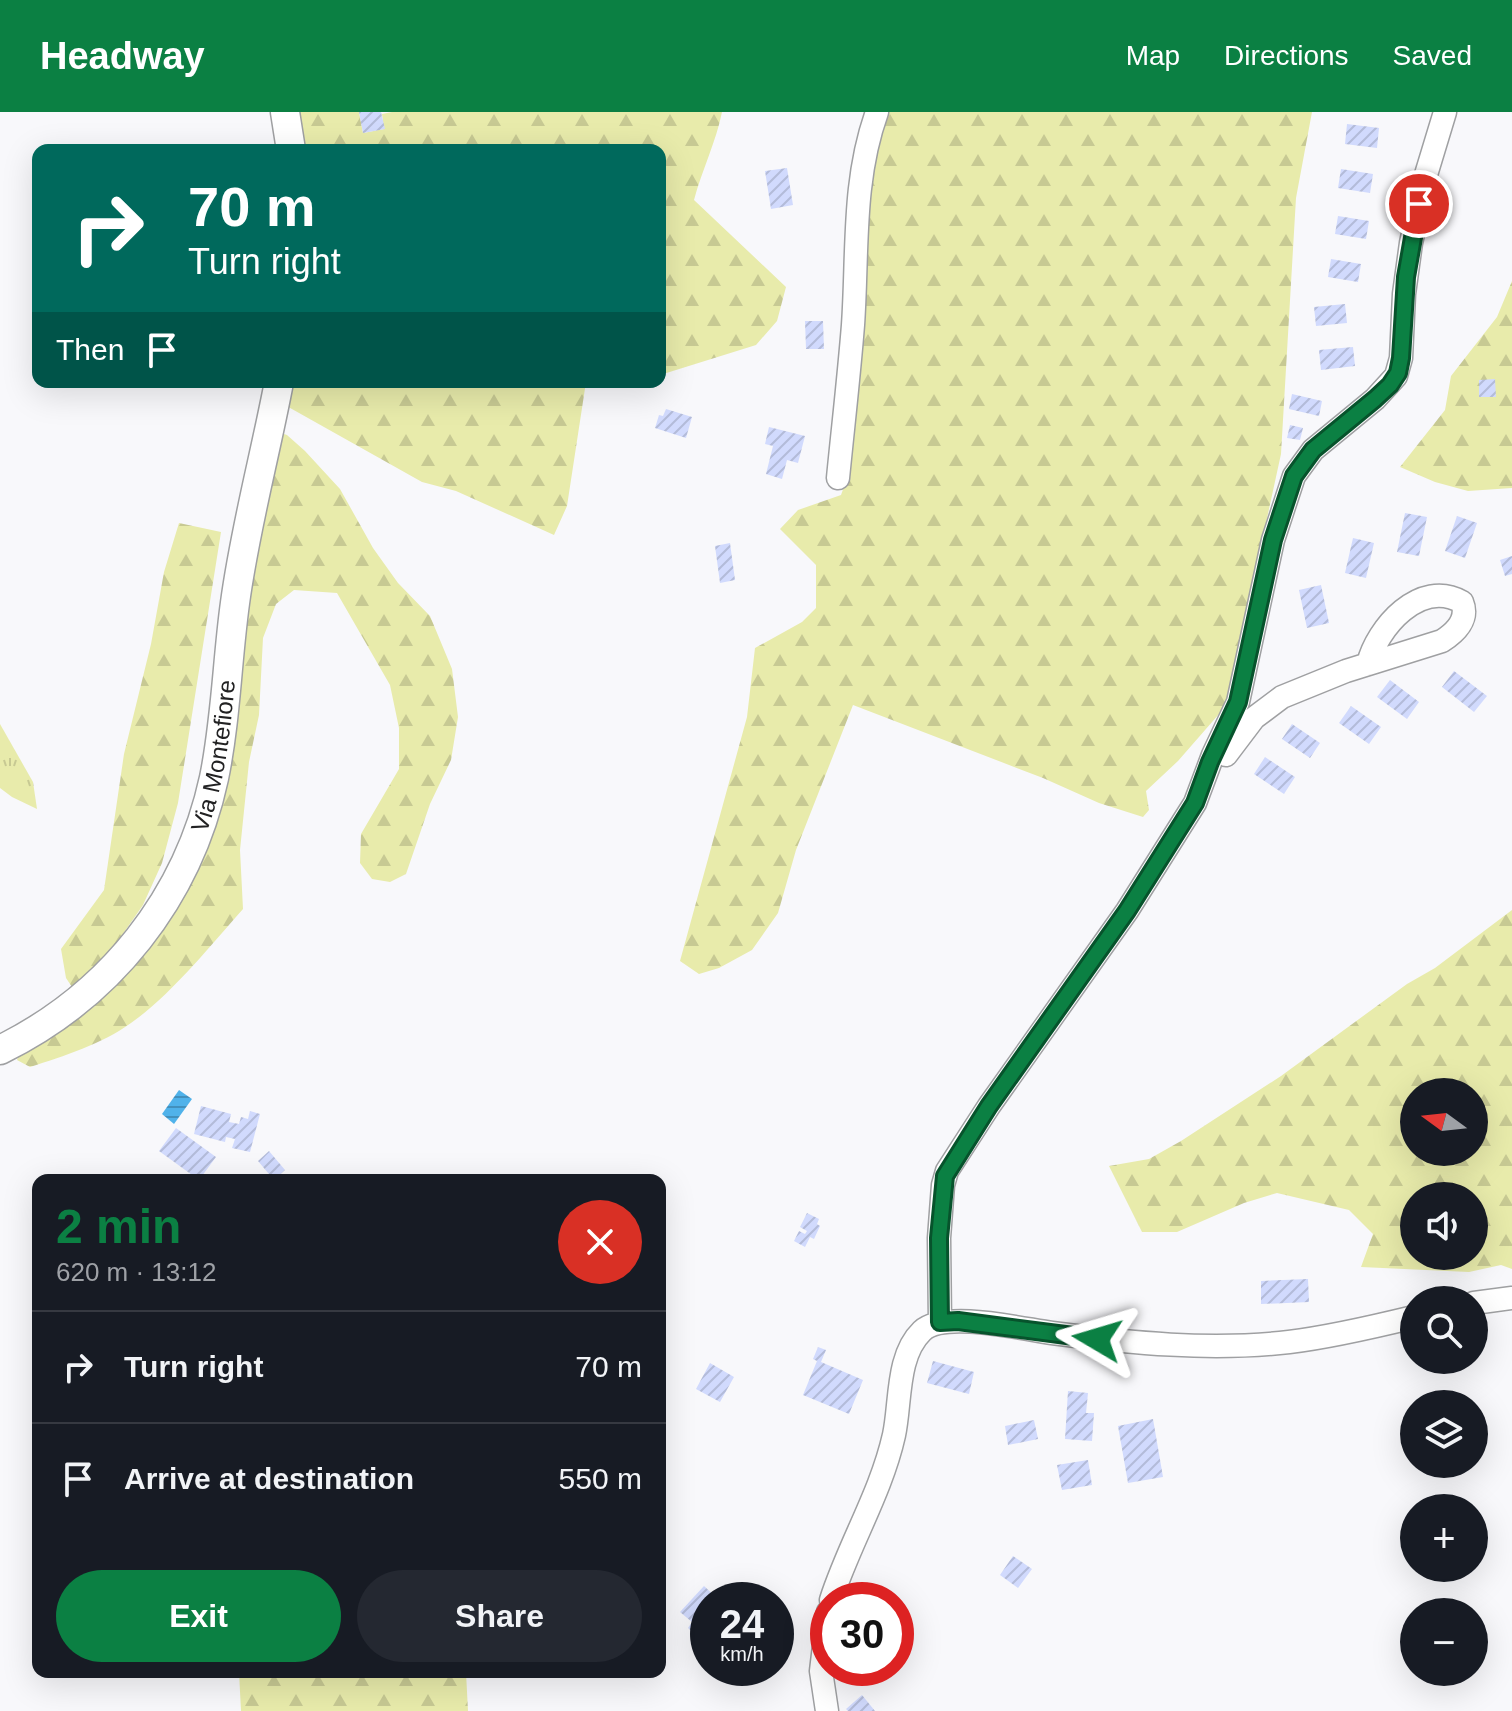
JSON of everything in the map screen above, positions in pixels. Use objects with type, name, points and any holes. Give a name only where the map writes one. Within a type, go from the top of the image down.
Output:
[{"type":"main road","points":[[285,112],[290,144]]},
{"type":"main road","name":"Via Montefiore","points":[[0,1050],[82,999],[116,967],[159,912],[197,835],[215,770],[237,586],[278,388]]},
{"type":"street","points":[[838,478],[853,326],[859,187],[865,150],[877,112]]},
{"type":"street","points":[[940,1322],[939,1238],[947,1171],[989,1106],[1127,911],[1195,803],[1238,702],[1273,540],[1294,476],[1313,450],[1375,399],[1398,373],[1411,243],[1425,178],[1445,112]]},
{"type":"street","points":[[1206,776],[1268,705],[1368,664]]},
{"type":"street","points":[[1488,1301],[1512,1298]]},
{"type":"street","points":[[838,1582],[886,1465],[910,1350],[920,1332],[940,1322],[958,1321],[1134,1342],[1244,1345],[1290,1342],[1400,1320]]},
{"type":"street","points":[[823,1686],[827,1711]]},
{"type":"green space","points":[[294,112],[359,112],[363,133],[384,129],[382,114],[392,112],[722,112],[694,200],[786,287],[777,321],[756,345],[666,373],[666,144],[299,144]]},
{"type":"green space","points":[[884,112],[1312,112],[1296,198],[1281,454],[1226,706],[1178,761],[1146,791],[1149,810],[1143,817],[1099,803],[1043,778],[853,705],[796,850],[778,913],[752,950],[719,968],[699,974],[680,961],[747,717],[755,648],[802,622],[816,608],[816,565],[780,529],[798,510],[841,495],[851,467],[863,220]]},
{"type":"green space","points":[[1512,281],[1512,488],[1468,491],[1435,482],[1400,467],[1445,410],[1451,376],[1497,317]]},
{"type":"green space","points":[[291,388],[585,388],[567,506],[554,535],[456,491],[422,482],[283,404]]},
{"type":"green space","points":[[275,431],[287,435],[305,451],[340,489],[373,548],[398,583],[430,616],[452,669],[458,717],[451,760],[430,804],[406,874],[390,882],[372,879],[360,863],[361,834],[399,769],[399,728],[390,685],[337,593],[294,590],[276,604],[263,638],[259,715],[249,762],[240,850],[243,909],[176,984],[146,1012],[95,1043],[30,1067],[17,1060],[23,1043],[187,874]]},
{"type":"green space","points":[[179,523],[221,532],[178,803],[162,863],[143,905],[116,944],[74,990],[66,978],[61,949],[104,890],[124,754],[151,644],[164,572]]},
{"type":"green space","points":[[0,724],[33,782],[37,809],[0,788]]},
{"type":"green space","points":[[1512,910],[1512,1269],[1501,1265],[1488,1268],[1488,1182],[1400,1182],[1400,1269],[1361,1267],[1373,1234],[1349,1210],[1277,1193],[1244,1203],[1177,1232],[1142,1232],[1109,1166],[1149,1159],[1181,1141],[1281,1076],[1407,984],[1435,968]]},
{"type":"green space","points":[[1426,1270],[1478,1270],[1469,1272]]},
{"type":"green space","points":[[239,1678],[466,1678],[468,1711],[241,1711]]},
{"type":"water","points":[[179,1090],[192,1099],[174,1124],[162,1114]]},
{"type":"building","points":[[359,112],[381,112],[385,129],[363,133]]},
{"type":"building","points":[[1347,124],[1379,128],[1377,148],[1345,144]]},
{"type":"building","points":[[787,168],[793,205],[771,209],[765,171]]},
{"type":"building","points":[[1341,169],[1373,174],[1370,193],[1338,188]]},
{"type":"building","points":[[1338,216],[1369,221],[1366,239],[1335,234]]},
{"type":"building","points":[[1331,259],[1361,264],[1358,282],[1328,277]]},
{"type":"building","points":[[1345,304],[1347,323],[1316,326],[1314,307]]},
{"type":"building","points":[[805,321],[823,321],[824,349],[806,349]]},
{"type":"building","points":[[1353,347],[1355,366],[1321,370],[1319,350]]},
{"type":"building","points":[[1495,379],[1496,397],[1479,397],[1479,380]]},
{"type":"building","points":[[1292,394],[1322,401],[1319,416],[1289,409]]},
{"type":"building","points":[[666,409],[692,417],[686,438],[655,428],[659,415],[663,416]]},
{"type":"building","points":[[1290,425],[1303,428],[1300,440],[1287,438]]},
{"type":"building","points":[[769,427],[805,436],[798,463],[787,460],[782,479],[766,474],[773,446],[765,444]]},
{"type":"building","points":[[1405,513],[1427,517],[1419,556],[1397,552]]},
{"type":"building","points":[[1457,516],[1477,523],[1465,558],[1445,551]]},
{"type":"building","points":[[1353,538],[1374,543],[1366,578],[1345,573]]},
{"type":"building","points":[[730,543],[735,580],[720,583],[715,546]]},
{"type":"building","points":[[1512,556],[1512,574],[1505,576],[1500,560]]},
{"type":"building","points":[[1321,585],[1329,623],[1307,628],[1299,590]]},
{"type":"building","points":[[1454,671],[1487,696],[1474,712],[1442,687]]},
{"type":"building","points":[[1390,680],[1419,702],[1407,719],[1377,697]]},
{"type":"building","points":[[1351,706],[1381,727],[1369,744],[1339,723]]},
{"type":"building","points":[[1292,724],[1320,743],[1310,758],[1282,739]]},
{"type":"building","points":[[1265,757],[1295,777],[1284,794],[1254,774]]},
{"type":"building","points":[[201,1106],[231,1114],[229,1122],[239,1124],[241,1117],[248,1119],[250,1111],[260,1114],[250,1152],[232,1148],[235,1139],[226,1137],[225,1142],[194,1134]]},
{"type":"building","points":[[176,1128],[216,1157],[203,1174],[191,1174],[159,1151]]},
{"type":"building","points":[[269,1151],[285,1170],[281,1174],[269,1174],[258,1161]]},
{"type":"building","points":[[807,1213],[819,1219],[817,1224],[820,1226],[814,1239],[810,1237],[805,1247],[794,1241],[799,1231],[805,1234],[807,1231],[800,1227]]},
{"type":"building","points":[[1308,1279],[1309,1302],[1261,1304],[1261,1281]]},
{"type":"building","points":[[818,1347],[826,1350],[821,1362],[863,1380],[849,1414],[803,1395],[817,1361],[813,1359]]},
{"type":"building","points":[[933,1361],[974,1372],[969,1394],[927,1383]]},
{"type":"building","points":[[710,1363],[734,1377],[720,1402],[696,1389]]},
{"type":"building","points":[[1068,1391],[1088,1393],[1086,1413],[1094,1413],[1092,1441],[1065,1439]]},
{"type":"building","points":[[1153,1419],[1163,1477],[1128,1483],[1118,1426]]},
{"type":"building","points":[[1034,1420],[1038,1439],[1008,1445],[1005,1426]]},
{"type":"building","points":[[1088,1460],[1092,1485],[1062,1490],[1057,1465]]},
{"type":"building","points":[[1013,1556],[1032,1569],[1018,1588],[1000,1575]]},
{"type":"building","points":[[690,1601],[690,1620],[680,1612]]},
{"type":"building","points":[[862,1695],[875,1711],[846,1709]]},
{"type":"route","points":[[1097,1339],[958,1321],[940,1322],[939,1238],[943,1181],[989,1106],[1127,911],[1195,803],[1238,702],[1273,540],[1294,476],[1313,450],[1375,399],[1398,373],[1406,277],[1419,204]]}]
